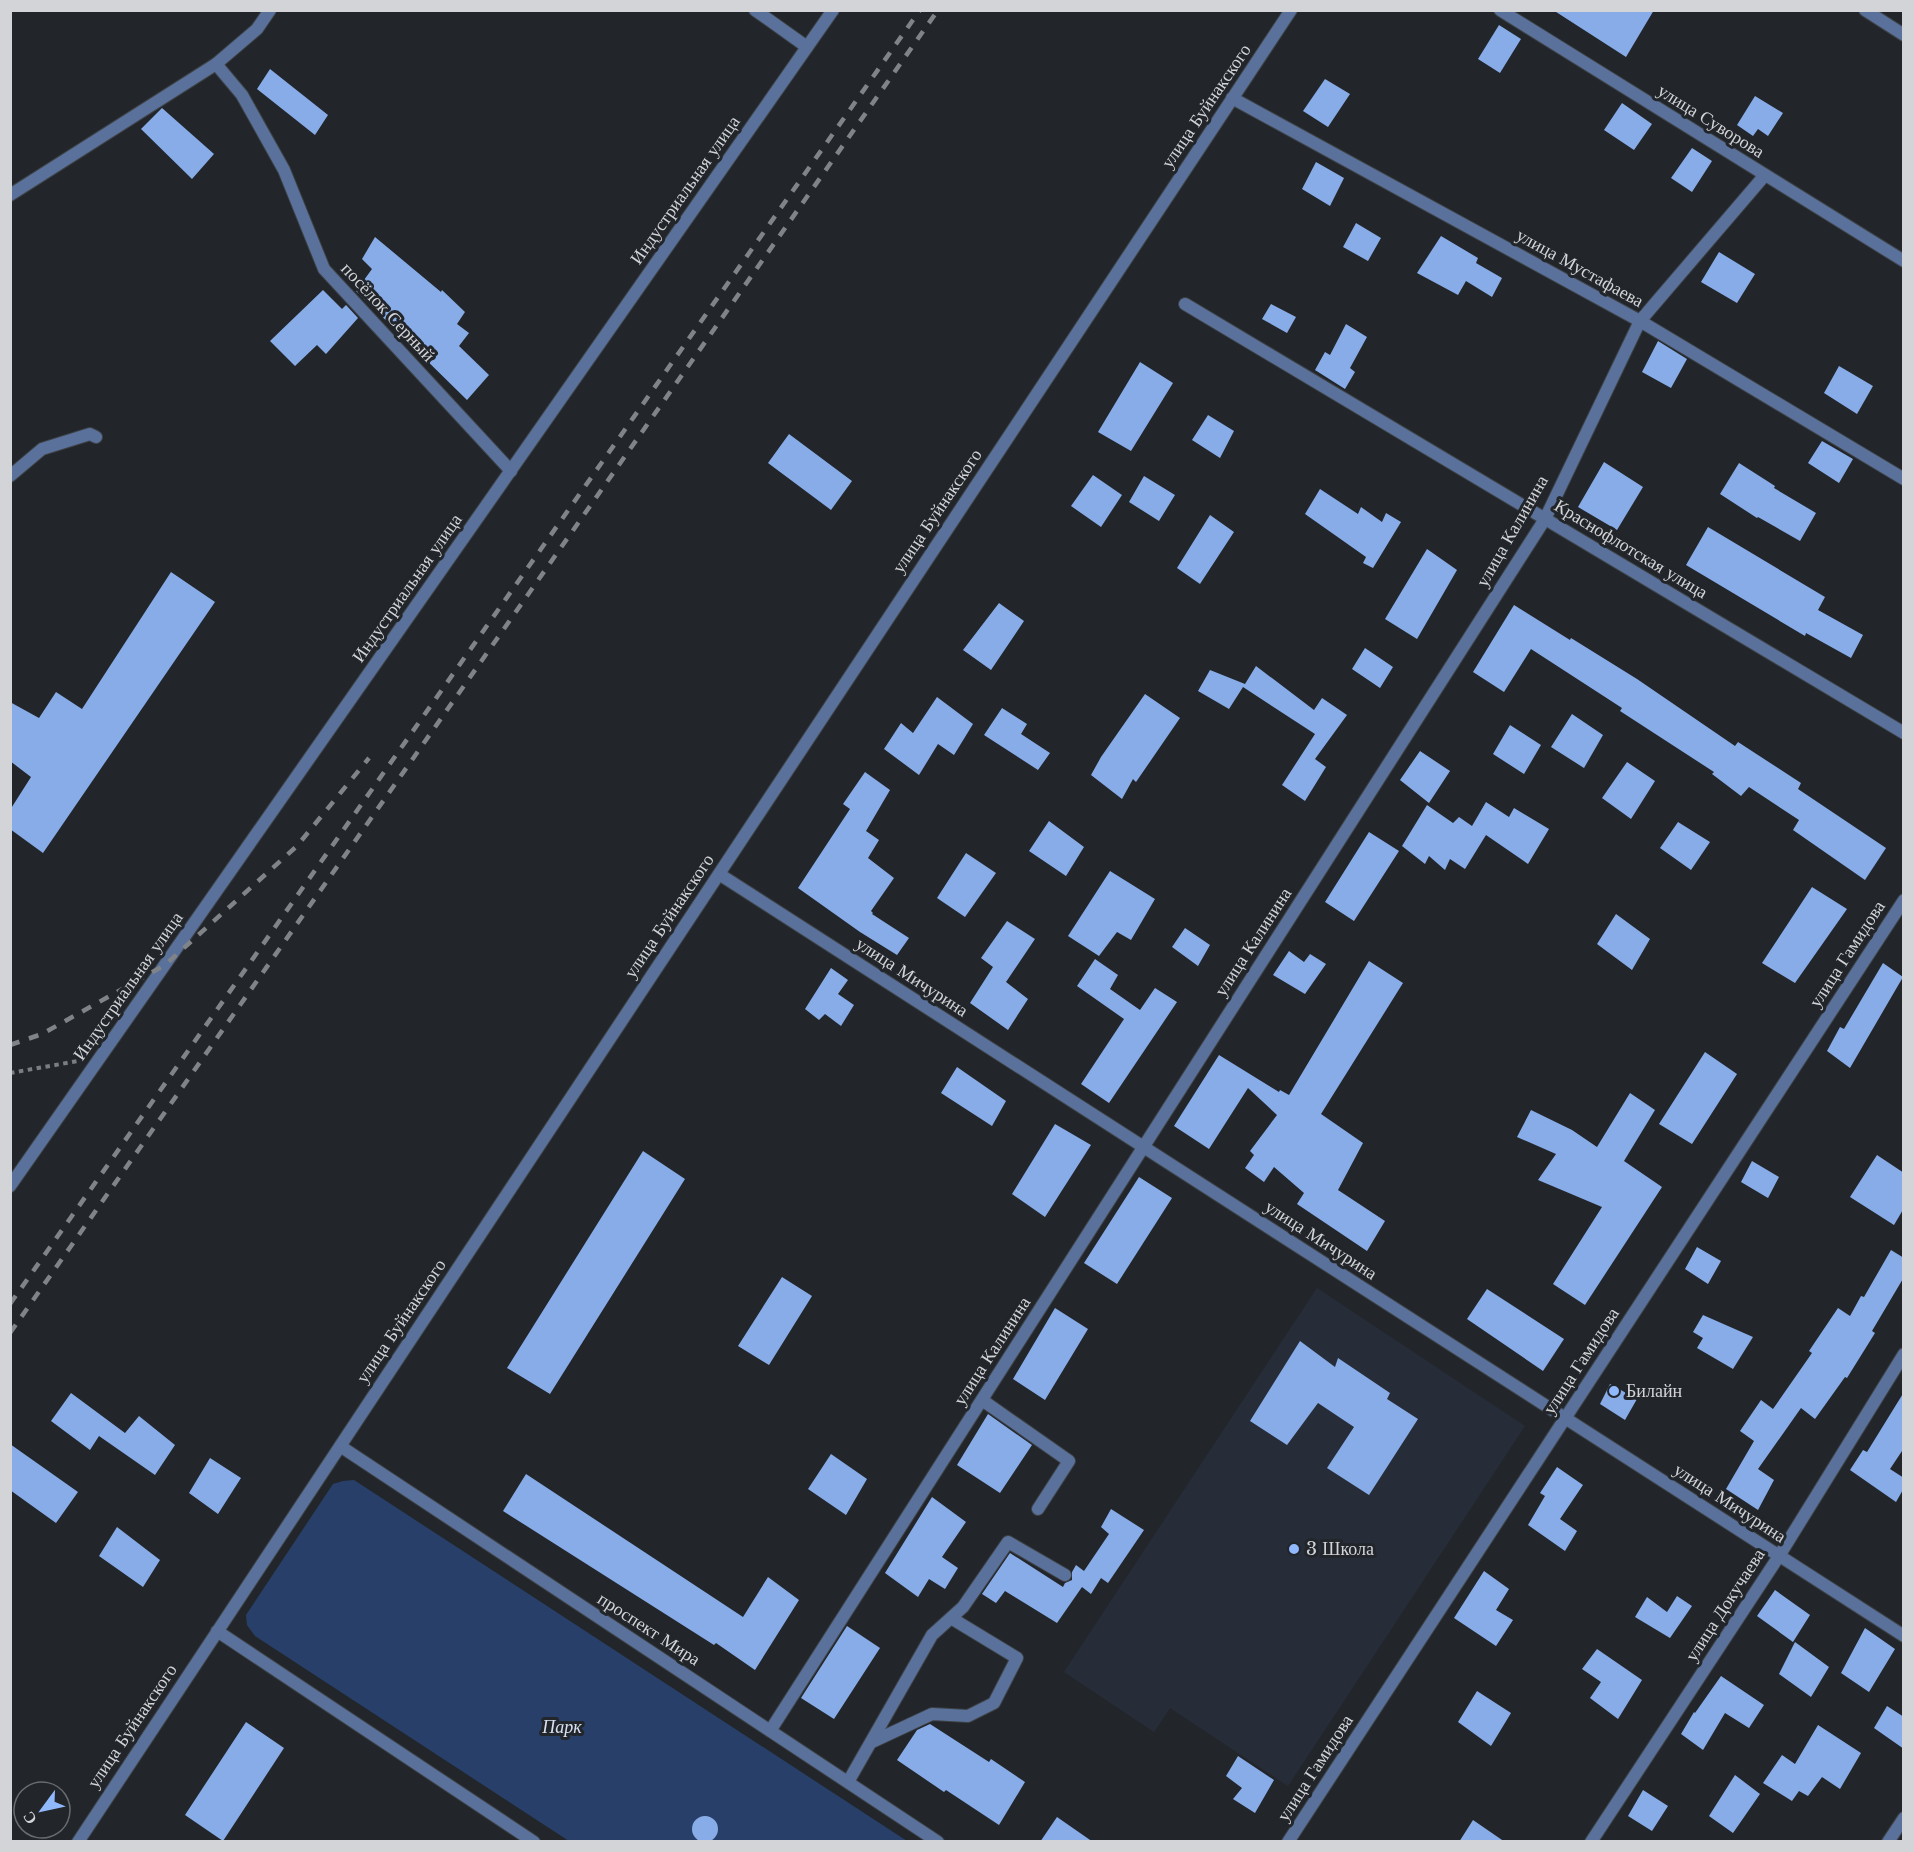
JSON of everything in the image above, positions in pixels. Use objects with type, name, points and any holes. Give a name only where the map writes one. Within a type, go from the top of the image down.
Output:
[{"type":"street","points":[[10,195],[216,64],[257,29],[270,10]]},
{"type":"street","points":[[755,10],[807,46]]},
{"type":"street","name":"Индустриальная улица","points":[[10,1186],[833,10]]},
{"type":"street","name":"улица Буйнакского","points":[[78,1842],[1291,10]]},
{"type":"street","name":"улица Суворова","points":[[1500,10],[1904,261]]},
{"type":"street","points":[[1865,10],[1904,35]]},
{"type":"street","name":"посёлок Серный","points":[[216,64],[242,95],[284,170],[324,269],[511,471]]},
{"type":"street","name":"улица Мустафаева","points":[[1232,98],[1640,321],[1904,479]]},
{"type":"street","name":"улица Калинина","points":[[770,1731],[1545,519],[1640,321],[1765,175]]},
{"type":"street","name":"Краснофлотская улица","points":[[1185,304],[1904,733]]},
{"type":"street","points":[[10,477],[42,449],[90,434],[96,437]]},
{"type":"street","name":"улица Мичурина","points":[[719,874],[1904,1636]]},
{"type":"street","name":"улица Гамидова","points":[[1288,1842],[1904,900]]},
{"type":"street","name":"улица Докучаева","points":[[1591,1842],[1779,1556],[1904,1354]]},
{"type":"street","points":[[982,1400],[1069,1461],[1038,1509]]},
{"type":"street","name":"проспект Мира","points":[[340,1446],[938,1842]]},
{"type":"street","points":[[848,1782],[933,1635],[963,1607],[1008,1542],[1065,1575]]},
{"type":"street","points":[[872,1742],[932,1714],[968,1716],[994,1703],[1017,1658],[951,1618]]},
{"type":"street","points":[[217,1631],[534,1842]]},
{"type":"street","points":[[1888,1842],[1904,1818]]},
{"type":"path","points":[[10,1072],[100,1058]]},
{"type":"shaded area","name":"3 Школа","points":[[1317,1288],[1525,1426],[1288,1786],[1170,1708],[1154,1732],[1064,1672]]},
{"type":"green space","name":"Парк","points":[[354,1480],[907,1841],[569,1841],[255,1636],[247,1625],[246,1615],[333,1484]]},
{"type":"building","points":[[1553,10],[1654,10],[1626,57]]},
{"type":"building","points":[[1499,25],[1521,39],[1500,73],[1478,59]]},
{"type":"building","points":[[270,69],[328,115],[315,135],[257,89]]},
{"type":"building","points":[[1325,79],[1350,94],[1328,127],[1303,111]]},
{"type":"building","points":[[1755,96],[1783,113],[1768,136],[1758,129],[1753,136],[1737,125]]},
{"type":"building","points":[[1622,103],[1652,124],[1634,150],[1604,130]]},
{"type":"building","points":[[162,108],[214,154],[192,179],[141,129]]},
{"type":"building","points":[[1692,148],[1712,161],[1692,192],[1671,178]]},
{"type":"building","points":[[1316,162],[1344,178],[1330,206],[1302,189]]},
{"type":"building","points":[[1356,223],[1381,238],[1368,261],[1343,247]]},
{"type":"building","points":[[1441,236],[1478,258],[1476,263],[1502,278],[1492,297],[1466,281],[1458,295],[1417,273]]},
{"type":"building","points":[[375,237],[441,292],[442,290],[465,312],[457,324],[469,333],[459,346],[489,375],[467,400],[356,291],[372,269],[362,259]]},
{"type":"building","points":[[1719,252],[1755,274],[1737,303],[1701,282]]},
{"type":"building","points":[[323,290],[342,309],[346,305],[358,318],[326,354],[317,345],[295,366],[270,341]]},
{"type":"building","points":[[1271,304],[1296,317],[1287,333],[1262,319]]},
{"type":"building","points":[[1346,324],[1367,337],[1350,368],[1355,372],[1345,389],[1315,370],[1325,352],[1330,355]]},
{"type":"building","points":[[1658,341],[1687,359],[1671,388],[1642,372]]},
{"type":"building","points":[[1140,362],[1173,383],[1131,451],[1098,432]]},
{"type":"building","points":[[1839,366],[1873,386],[1857,414],[1824,393]]},
{"type":"building","points":[[1208,415],[1234,431],[1220,458],[1192,440]]},
{"type":"building","points":[[789,434],[852,481],[831,510],[768,463]]},
{"type":"building","points":[[1822,441],[1853,459],[1839,483],[1808,463]]},
{"type":"building","points":[[1604,462],[1643,487],[1617,530],[1578,507]]},
{"type":"building","points":[[1739,463],[1775,486],[1774,488],[1816,513],[1800,541],[1757,518],[1720,494]]},
{"type":"building","points":[[1093,475],[1122,495],[1101,527],[1071,506]]},
{"type":"building","points":[[1144,476],[1175,495],[1159,521],[1129,502]]},
{"type":"building","points":[[1320,489],[1358,514],[1361,507],[1382,522],[1386,513],[1401,522],[1373,568],[1363,563],[1366,557],[1305,514]]},
{"type":"building","points":[[1210,515],[1234,532],[1200,584],[1177,568]]},
{"type":"building","points":[[1708,527],[1825,597],[1818,610],[1863,635],[1851,658],[1806,633],[1805,636],[1686,565]]},
{"type":"building","points":[[1427,549],[1457,570],[1417,639],[1385,619]]},
{"type":"building","points":[[171,572],[215,602],[43,853],[10,829],[10,810],[31,777],[10,761],[10,702],[39,718],[56,692],[82,709]]},
{"type":"building","points":[[999,603],[1024,621],[991,670],[963,650]]},
{"type":"building","points":[[1514,605],[1637,679],[1735,746],[1738,742],[1801,783],[1798,789],[1886,848],[1865,880],[1793,830],[1799,820],[1749,787],[1741,796],[1712,774],[1714,772],[1620,711],[1622,708],[1531,649],[1504,692],[1473,672]]},
{"type":"building","points":[[1365,648],[1393,667],[1380,688],[1352,669]]},
{"type":"building","points":[[1256,666],[1314,710],[1322,698],[1347,715],[1315,759],[1326,767],[1305,801],[1282,785],[1315,734],[1243,687],[1229,709],[1198,691],[1210,670],[1245,684]]},
{"type":"building","points":[[1145,694],[1180,718],[1136,782],[1133,779],[1122,799],[1091,775]]},
{"type":"building","points":[[937,697],[973,724],[954,755],[938,744],[919,775],[884,749],[901,723],[913,733]]},
{"type":"building","points":[[1002,708],[1027,724],[1021,734],[1050,753],[1038,770],[984,735]]},
{"type":"building","points":[[1572,714],[1603,735],[1584,768],[1551,747]]},
{"type":"building","points":[[1510,725],[1541,745],[1524,774],[1493,754]]},
{"type":"building","points":[[1420,751],[1450,771],[1429,803],[1400,780]]},
{"type":"building","points":[[1627,762],[1655,781],[1631,819],[1602,798]]},
{"type":"building","points":[[865,772],[890,790],[866,831],[879,840],[868,858],[894,878],[871,911],[872,914],[909,938],[897,955],[798,888],[850,809],[843,804]]},
{"type":"building","points":[[1486,802],[1509,817],[1514,808],[1549,829],[1528,864],[1486,835],[1465,869],[1450,859],[1445,870],[1429,856],[1425,864],[1402,846],[1427,805],[1453,823],[1459,817],[1472,826]]},
{"type":"building","points":[[1049,821],[1084,847],[1066,876],[1029,851]]},
{"type":"building","points":[[1678,822],[1710,842],[1691,870],[1660,848]]},
{"type":"building","points":[[1369,832],[1399,851],[1354,921],[1325,902]]},
{"type":"building","points":[[966,853],[996,873],[965,917],[937,898]]},
{"type":"building","points":[[1110,871],[1155,899],[1131,940],[1117,932],[1099,956],[1068,936]]},
{"type":"building","points":[[1812,887],[1847,909],[1795,983],[1762,963]]},
{"type":"building","points":[[1616,914],[1650,939],[1632,970],[1597,944]]},
{"type":"building","points":[[1007,921],[1035,939],[1006,982],[1028,999],[1008,1030],[970,1003],[993,967],[981,958]]},
{"type":"building","points":[[1185,928],[1210,945],[1198,966],[1172,947]]},
{"type":"building","points":[[1289,951],[1304,962],[1310,954],[1326,964],[1305,994],[1273,975]]},
{"type":"building","points":[[1095,959],[1118,975],[1110,989],[1140,1010],[1155,988],[1177,1002],[1109,1103],[1081,1084],[1124,1019],[1077,986]]},
{"type":"building","points":[[1369,961],[1403,983],[1321,1114],[1363,1143],[1338,1190],[1385,1221],[1367,1251],[1297,1204],[1304,1193],[1274,1167],[1264,1182],[1245,1168],[1254,1155],[1250,1151],[1277,1115],[1248,1088],[1209,1149],[1174,1126],[1219,1055],[1279,1092],[1280,1090],[1289,1095]]},
{"type":"building","points":[[1883,963],[1903,977],[1850,1068],[1827,1051],[1840,1027],[1844,1029]]},
{"type":"building","points":[[831,968],[848,980],[838,994],[854,1005],[841,1026],[825,1014],[819,1020],[805,1009]]},
{"type":"building","points":[[1705,1052],[1737,1074],[1692,1144],[1659,1124]]},
{"type":"building","points":[[957,1067],[1006,1101],[992,1126],[941,1093]]},
{"type":"building","points":[[1630,1093],[1655,1110],[1624,1161],[1662,1187],[1585,1305],[1553,1284],[1602,1207],[1538,1180],[1556,1154],[1517,1137],[1531,1110],[1572,1130],[1597,1147]]},
{"type":"building","points":[[1055,1124],[1091,1145],[1045,1217],[1012,1194]]},
{"type":"building","points":[[643,1151],[685,1179],[550,1394],[507,1368]]},
{"type":"building","points":[[1877,1155],[1904,1173],[1904,1208],[1894,1225],[1850,1197]]},
{"type":"building","points":[[1752,1161],[1779,1177],[1768,1198],[1741,1182]]},
{"type":"building","points":[[1139,1177],[1172,1198],[1117,1284],[1084,1263]]},
{"type":"building","points":[[1697,1247],[1721,1261],[1708,1284],[1685,1269]]},
{"type":"building","points":[[1891,1250],[1904,1258],[1904,1277],[1872,1331],[1875,1333],[1847,1378],[1845,1377],[1815,1419],[1801,1408],[1758,1469],[1774,1480],[1758,1510],[1726,1489],[1754,1441],[1740,1431],[1761,1400],[1773,1409],[1812,1353],[1809,1351],[1838,1308],[1850,1316],[1861,1296],[1864,1297]]},
{"type":"building","points":[[782,1277],[812,1296],[769,1365],[738,1346]]},
{"type":"building","points":[[1487,1289],[1564,1339],[1543,1371],[1467,1319]]},
{"type":"building","points":[[1055,1308],[1088,1329],[1045,1400],[1013,1379]]},
{"type":"building","points":[[1703,1315],[1753,1337],[1733,1369],[1697,1348],[1703,1338],[1693,1332]]},
{"type":"building","points":[[1300,1341],[1335,1367],[1338,1358],[1390,1393],[1387,1399],[1418,1419],[1369,1495],[1327,1468],[1354,1427],[1318,1403],[1287,1445],[1250,1421]]},
{"type":"building","points":[[1610,1384],[1637,1399],[1625,1420],[1600,1404]]},
{"type":"building","points":[[1904,1392],[1904,1448],[1890,1469],[1904,1478],[1904,1488],[1896,1502],[1850,1470],[1863,1450],[1867,1452]]},
{"type":"building","points":[[71,1393],[125,1433],[139,1416],[175,1445],[155,1475],[99,1436],[90,1450],[51,1421]]},
{"type":"building","points":[[988,1414],[1032,1445],[1000,1493],[957,1465]]},
{"type":"building","points":[[10,1444],[78,1492],[56,1523],[10,1490]]},
{"type":"building","points":[[831,1454],[867,1479],[846,1515],[808,1489]]},
{"type":"building","points":[[210,1458],[241,1478],[218,1514],[189,1493]]},
{"type":"building","points":[[1557,1467],[1583,1485],[1560,1519],[1577,1531],[1565,1551],[1528,1525],[1545,1496],[1540,1493]]},
{"type":"building","points":[[526,1474],[743,1617],[768,1577],[799,1600],[755,1670],[716,1643],[714,1645],[503,1511]]},
{"type":"building","points":[[932,1497],[966,1522],[942,1557],[958,1568],[945,1589],[929,1579],[918,1597],[885,1573]]},
{"type":"building","points":[[1111,1509],[1144,1530],[1108,1583],[1101,1578],[1091,1594],[1082,1587],[1057,1623],[1005,1591],[996,1603],[982,1594],[1010,1553],[1063,1587],[1065,1583],[1072,1580],[1072,1572],[1076,1565],[1084,1571],[1109,1534],[1101,1527]]},
{"type":"building","points":[[117,1527],[160,1560],[143,1587],[99,1556]]},
{"type":"building","points":[[1484,1571],[1509,1589],[1496,1610],[1513,1620],[1496,1646],[1454,1618]]},
{"type":"building","points":[[1775,1590],[1810,1615],[1793,1642],[1757,1616]]},
{"type":"building","points":[[1677,1596],[1692,1606],[1670,1638],[1635,1617],[1647,1597],[1667,1612]]},
{"type":"building","points":[[847,1626],[880,1648],[834,1719],[801,1698]]},
{"type":"building","points":[[1865,1628],[1895,1649],[1869,1692],[1841,1673]]},
{"type":"building","points":[[1795,1642],[1829,1667],[1811,1697],[1779,1674]]},
{"type":"building","points":[[1597,1649],[1642,1680],[1618,1719],[1590,1698],[1601,1682],[1582,1669]]},
{"type":"building","points":[[1721,1676],[1764,1705],[1749,1728],[1725,1713],[1703,1750],[1681,1734]]},
{"type":"building","points":[[1477,1691],[1511,1713],[1491,1746],[1458,1722]]},
{"type":"building","points":[[1887,1706],[1904,1717],[1904,1749],[1874,1728]]},
{"type":"building","points":[[246,1722],[284,1748],[223,1841],[185,1815]]},
{"type":"building","points":[[930,1724],[989,1762],[991,1759],[1025,1782],[999,1825],[897,1760],[917,1730]]},
{"type":"building","points":[[1818,1725],[1861,1753],[1840,1789],[1822,1777],[1808,1796],[1799,1791],[1792,1801],[1763,1783],[1782,1755],[1795,1764]]},
{"type":"building","points":[[1238,1756],[1274,1780],[1255,1813],[1233,1799],[1242,1788],[1226,1776]]},
{"type":"building","points":[[1735,1775],[1760,1794],[1733,1833],[1709,1816]]},
{"type":"building","points":[[1643,1790],[1668,1806],[1652,1831],[1628,1816]]},
{"type":"building","points":[[705,1816],[714,1820],[718,1829],[714,1838],[705,1842],[696,1838],[692,1829],[696,1820]]},
{"type":"building","points":[[1057,1817],[1093,1842],[1040,1842]]},
{"type":"building","points":[[1473,1820],[1505,1842],[1459,1842]]},
{"type":"railway","points":[[10,1304],[920,10]]},
{"type":"railway","points":[[10,1333],[938,10]]},
{"type":"railway","points":[[10,1045],[42,1034],[165,965],[297,846],[369,758]]},
{"type":"place","name":"Билайн","points":[[1614,1391]]},
{"type":"place","name":"3 Школа","points":[[1294,1549]]}]
